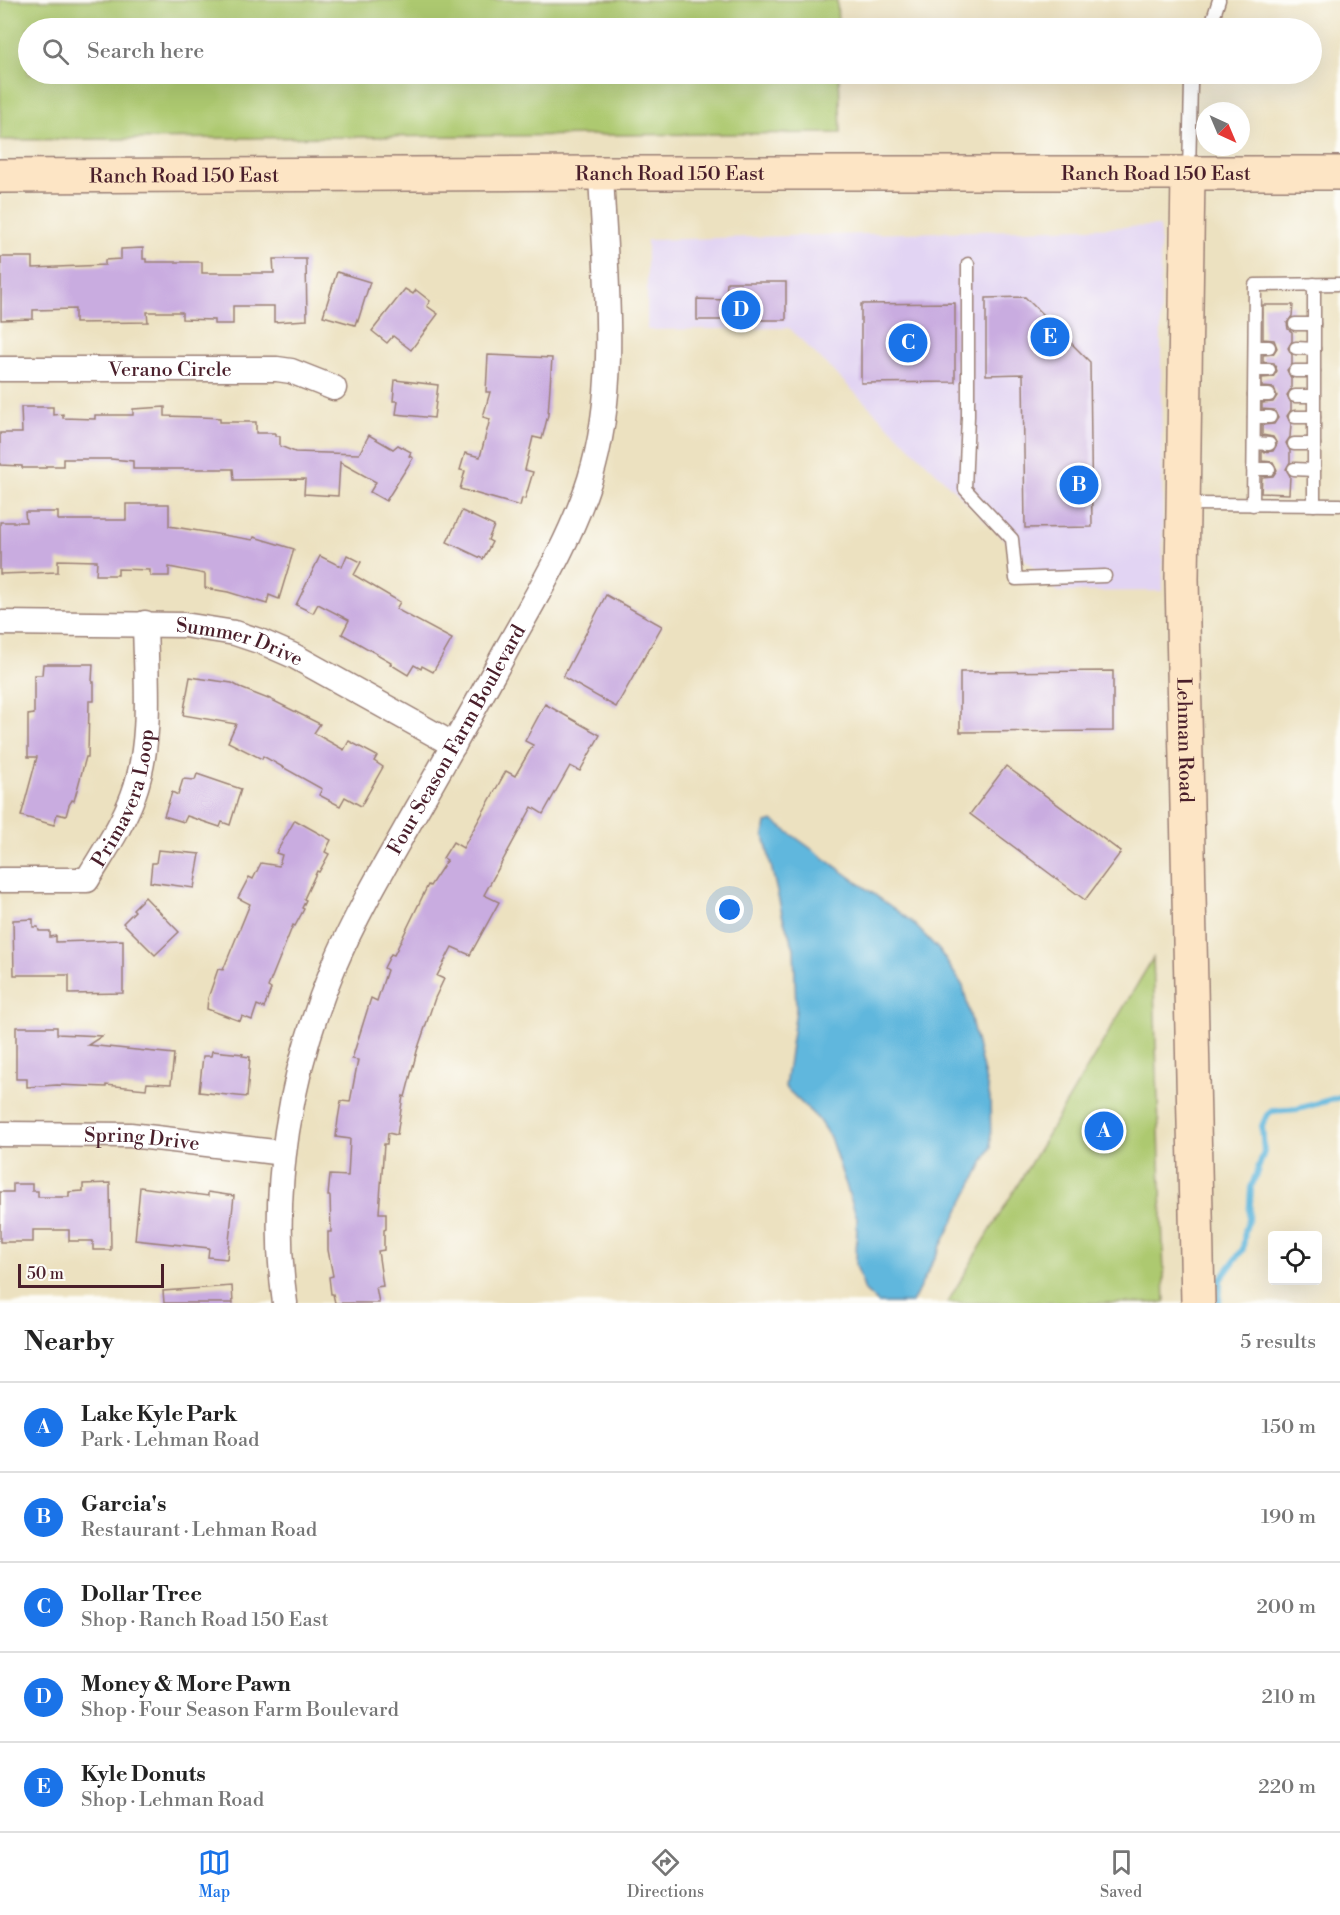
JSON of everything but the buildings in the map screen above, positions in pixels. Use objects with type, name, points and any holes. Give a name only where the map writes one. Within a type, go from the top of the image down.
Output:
[{"type":"main road","name":"Ranch Road 150 East","points":[[0,176],[1340,173]]},
{"type":"main road","name":"Lehman Road","points":[[1188,174],[1182,579],[1198,1303]]},
{"type":"street","name":"Four Season Farm Boulevard","points":[[285,1303],[280,1212],[284,1153],[302,1059],[316,1013],[334,967],[370,892],[558,555],[589,482],[605,417],[608,383],[601,173]]},
{"type":"street","name":"Verano Circle","points":[[0,369],[277,369],[291,371],[334,388]]},
{"type":"street","name":"Summer Drive","points":[[0,623],[145,623],[209,628],[235,633],[262,642],[324,672],[454,745]]},
{"type":"street","name":"Primavera Loop","points":[[0,880],[87,880],[119,826],[133,797],[141,770],[146,715],[145,623]]},
{"type":"street","name":"Spring Drive","points":[[0,1134],[130,1135],[284,1153]]},
{"type":"lane","points":[[1213,18],[1219,0]]},
{"type":"lane","points":[[1188,174],[1191,84]]},
{"type":"lane","points":[[968,264],[968,416],[965,489],[1012,539],[1016,579],[1105,576]]},
{"type":"lane","points":[[1314,284],[1314,505]]},
{"type":"lane","points":[[1253,505],[1255,285],[1340,284]]},
{"type":"lane","points":[[1255,323],[1269,324]]},
{"type":"lane","points":[[1295,324],[1314,324]]},
{"type":"lane","points":[[1255,347],[1269,347]]},
{"type":"lane","points":[[1296,348],[1314,349]]},
{"type":"lane","points":[[1254,370],[1269,370]]},
{"type":"lane","points":[[1295,371],[1314,371]]},
{"type":"lane","points":[[1254,395],[1269,395]]},
{"type":"lane","points":[[1295,396],[1314,396]]},
{"type":"lane","points":[[1254,417],[1269,417]]},
{"type":"lane","points":[[1295,417],[1314,417]]},
{"type":"lane","points":[[1254,443],[1269,444]]},
{"type":"lane","points":[[1294,444],[1314,444]]},
{"type":"lane","points":[[1253,469],[1269,469]]},
{"type":"lane","points":[[1294,469],[1314,470]]},
{"type":"lane","points":[[1184,504],[1340,506]]},
{"type":"shaded area","points":[[1160,226],[1163,591],[1058,592],[789,328],[647,330],[647,240]]},
{"type":"green space","points":[[0,0],[837,0],[838,18],[18,18],[18,84],[839,84],[841,133],[0,140]]},
{"type":"green space","points":[[1153,958],[1165,1303],[947,1303]]},
{"type":"water","points":[[773,821],[911,921],[939,950],[963,986],[990,1098],[991,1147],[912,1303],[878,1303],[865,1291],[856,1265],[857,1218],[830,1137],[818,1119],[785,1087],[796,1010],[794,948],[783,918],[764,835],[766,823]]},
{"type":"waterway","points":[[1219,1303],[1220,1280],[1243,1249],[1249,1219],[1251,1188],[1264,1152],[1262,1126],[1267,1115],[1272,1111],[1298,1109],[1340,1097]]},
{"type":"place","name":"Money & More Pawn","points":[[741,310]]},
{"type":"place","name":"Kyle Donuts","points":[[1050,337]]},
{"type":"place","name":"Dollar Tree","points":[[908,343]]},
{"type":"place","name":"Garcia's","points":[[1079,485]]},
{"type":"place","name":"Lake Kyle Park","points":[[1104,1131]]}]
